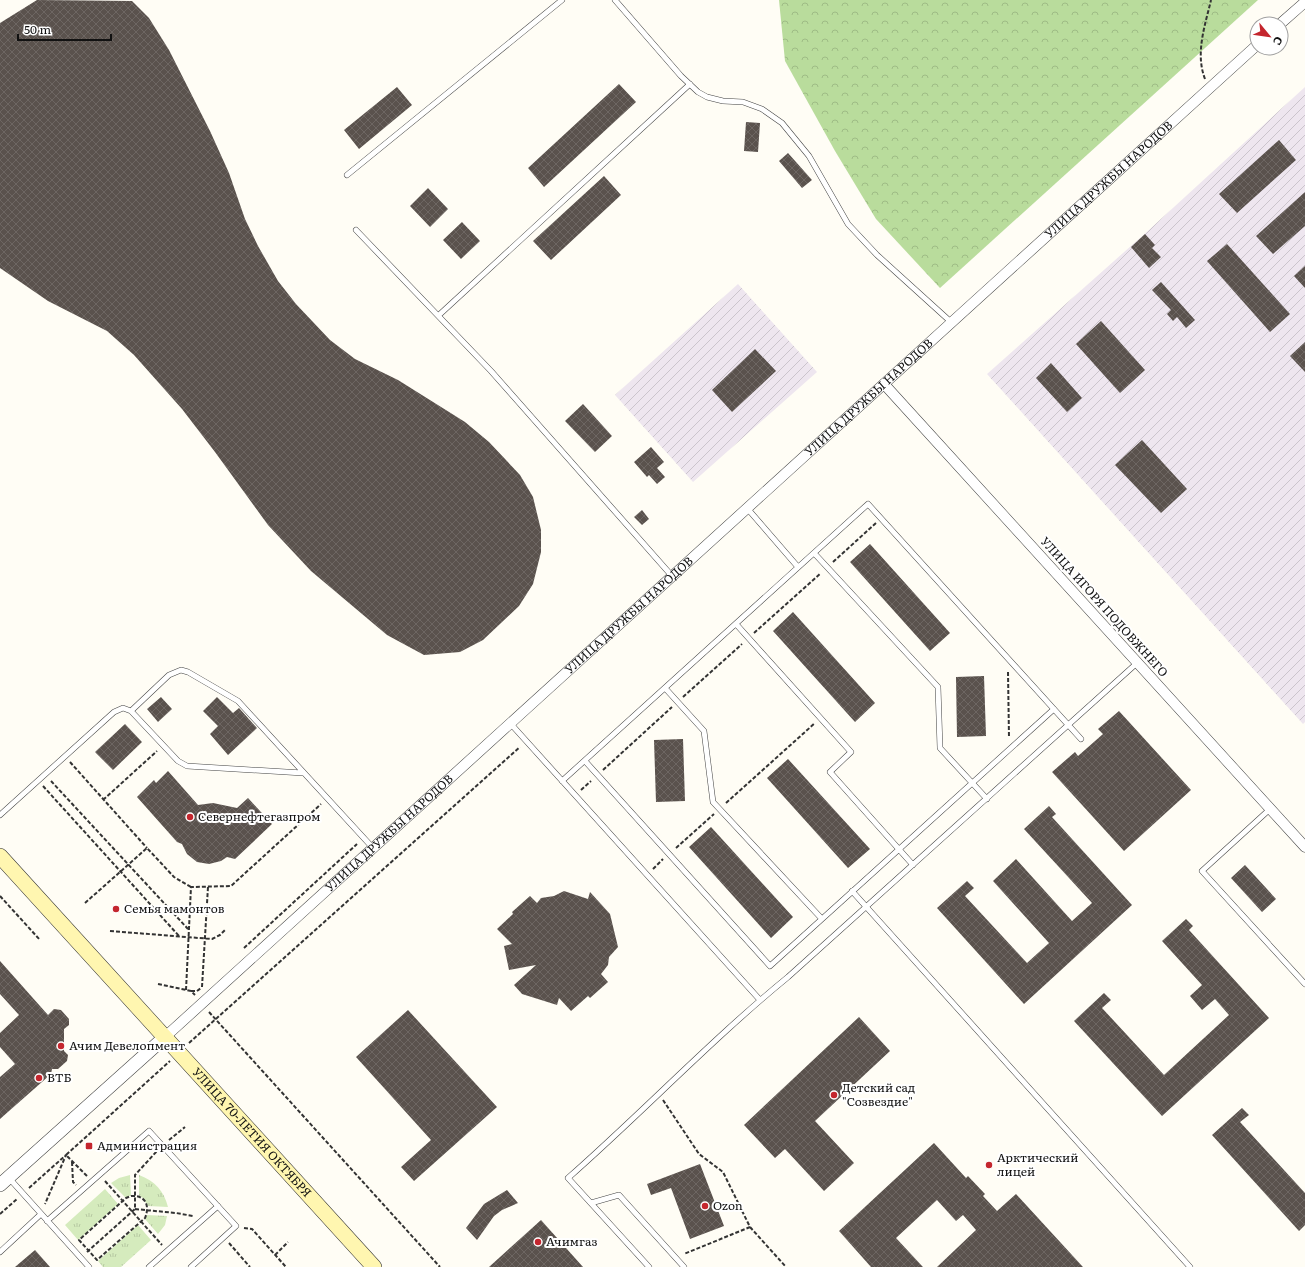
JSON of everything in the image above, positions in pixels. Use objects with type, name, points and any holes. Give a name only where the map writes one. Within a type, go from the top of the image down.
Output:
[{"type":"main road","name":"УЛИЦА 70-ЛЕТИЯ ОКТЯБРЯ","points":[[0,856],[374,1267]]},
{"type":"street","points":[[1289,16],[1305,2]]},
{"type":"street","name":"УЛИЦА ДРУЖБЫ НАРОДОВ","points":[[4,1181],[202,1004],[510,722],[1249,52]]},
{"type":"street","name":"УЛИЦА ИГОРЯ ПОДОВЖНЕГО","points":[[884,384],[1305,847]]},
{"type":"lane","points":[[347,175],[562,0]]},
{"type":"lane","points":[[615,0],[690,84],[707,97],[723,101],[743,102],[762,109],[782,123],[810,156],[848,224],[877,255],[951,322]]},
{"type":"lane","points":[[439,315],[690,84]]},
{"type":"lane","points":[[356,230],[439,315],[539,424],[672,576]]},
{"type":"lane","points":[[562,781],[868,504],[1081,739]]},
{"type":"lane","points":[[747,508],[798,567]]},
{"type":"lane","points":[[814,553],[938,687],[940,748],[987,799]]},
{"type":"lane","points":[[736,624],[851,752],[830,772],[913,865]]},
{"type":"lane","points":[[649,1267],[568,1178],[660,1095],[760,1000],[867,907],[1138,663]]},
{"type":"lane","points":[[131,711],[169,674],[181,670],[188,672],[238,701],[373,848]]},
{"type":"lane","points":[[665,688],[704,732],[713,802],[822,919]]},
{"type":"lane","points":[[0,815],[114,712],[123,708],[131,711],[182,764],[192,767],[303,773]]},
{"type":"lane","points":[[585,761],[770,966],[1054,709]]},
{"type":"lane","points":[[510,722],[760,1000]]},
{"type":"lane","points":[[1270,809],[1202,871],[1305,984]]},
{"type":"lane","points":[[852,892],[1190,1267]]},
{"type":"lane","points":[[47,1220],[149,1131],[236,1226],[191,1267]]},
{"type":"lane","points":[[4,1181],[23,1193],[89,1267]]},
{"type":"lane","points":[[591,1203],[619,1195],[684,1267]]},
{"type":"lane","points":[[148,1267],[218,1206]]},
{"type":"lane","points":[[0,1252],[41,1214]]},
{"type":"path","points":[[1209,89],[1200,66],[1200,53],[1211,0]]},
{"type":"path","points":[[575,795],[881,519]]},
{"type":"path","points":[[1008,659],[1009,750]]},
{"type":"path","points":[[647,874],[821,718]]},
{"type":"path","points":[[0,1214],[527,741]]},
{"type":"path","points":[[104,800],[164,745]]},
{"type":"path","points":[[65,756],[146,848],[174,877],[191,887],[231,886],[327,798]]},
{"type":"path","points":[[44,775],[189,929]]},
{"type":"path","points":[[38,780],[179,936]]},
{"type":"path","points":[[239,953],[364,838]]},
{"type":"path","points":[[85,903],[146,848]]},
{"type":"path","points":[[186,990],[191,887]]},
{"type":"path","points":[[158,984],[191,991],[197,991],[204,986],[208,887]]},
{"type":"path","points":[[0,896],[40,940]]},
{"type":"path","points":[[110,931],[205,938],[216,937],[224,930]]},
{"type":"path","points":[[191,991],[440,1267]]},
{"type":"path","points":[[660,1095],[699,1154],[724,1172],[750,1227],[786,1267]]},
{"type":"path","points":[[135,1209],[135,1175],[162,1145],[185,1127]]},
{"type":"path","points":[[66,1155],[91,1182]]},
{"type":"path","points":[[41,1214],[66,1155]]},
{"type":"path","points":[[72,1161],[73,1182],[81,1191]]},
{"type":"path","points":[[99,1175],[167,1250]]},
{"type":"path","points":[[131,1196],[143,1199],[148,1210],[145,1218],[97,1260],[79,1240],[123,1201],[131,1196]]},
{"type":"path","points":[[81,1258],[135,1209],[176,1213],[203,1219]]},
{"type":"path","points":[[236,1226],[252,1229],[286,1267]]},
{"type":"path","points":[[675,1257],[750,1227]]},
{"type":"path","points":[[224,1238],[250,1267]]},
{"type":"path","points":[[275,1255],[288,1242]]},
{"type":"shaded area","points":[[1305,87],[1305,722],[1303,724],[987,374],[1150,229]]},
{"type":"shaded area","points":[[738,284],[817,372],[693,482],[615,395]]},
{"type":"green space","points":[[779,0],[1258,0],[940,288],[876,219],[835,151],[785,61]]},
{"type":"green space","points":[[130,1175],[131,1195],[126,1198],[111,1183],[119,1178]]},
{"type":"green space","points":[[139,1175],[150,1180],[158,1187],[164,1196],[168,1207],[148,1206],[143,1198],[139,1196]]},
{"type":"green space","points":[[105,1189],[118,1204],[78,1240],[65,1225]]},
{"type":"green space","points":[[147,1215],[167,1216],[165,1225],[158,1234],[145,1219]]},
{"type":"green space","points":[[138,1225],[151,1240],[121,1267],[103,1267],[98,1261]]},
{"type":"building","points":[[37,0],[132,1],[149,18],[169,50],[210,131],[229,173],[245,219],[258,246],[278,281],[296,304],[330,340],[355,359],[398,380],[465,422],[489,442],[520,475],[533,497],[541,530],[541,552],[533,584],[519,606],[483,640],[460,652],[424,655],[387,635],[311,571],[268,525],[182,409],[134,355],[107,331],[48,301],[0,268],[0,23]]},
{"type":"building","points":[[619,84],[636,102],[544,187],[528,168]]},
{"type":"building","points":[[397,87],[412,105],[359,149],[344,130]]},
{"type":"building","points":[[746,122],[760,123],[758,152],[744,151]]},
{"type":"building","points":[[1279,140],[1296,160],[1237,213],[1219,194]]},
{"type":"building","points":[[788,153],[812,180],[802,188],[779,161]]},
{"type":"building","points":[[604,176],[621,195],[551,260],[533,241]]},
{"type":"building","points":[[428,188],[448,209],[430,227],[410,206]]},
{"type":"building","points":[[1305,192],[1305,226],[1273,254],[1256,236]]},
{"type":"building","points":[[462,222],[480,241],[461,259],[443,240]]},
{"type":"building","points":[[1145,234],[1155,245],[1152,248],[1161,257],[1149,268],[1131,247]]},
{"type":"building","points":[[1227,244],[1290,314],[1270,332],[1207,261]]},
{"type":"building","points":[[1305,266],[1305,288],[1294,276]]},
{"type":"building","points":[[1161,282],[1195,320],[1186,328],[1177,317],[1173,321],[1167,314],[1171,310],[1152,290]]},
{"type":"building","points":[[1101,321],[1145,370],[1120,393],[1076,344]]},
{"type":"building","points":[[1305,342],[1305,372],[1290,356]]},
{"type":"building","points":[[755,349],[776,371],[732,412],[712,390]]},
{"type":"building","points":[[1051,363],[1082,398],[1067,412],[1036,378]]},
{"type":"building","points":[[583,404],[612,436],[595,452],[565,421]]},
{"type":"building","points":[[1142,440],[1187,489],[1161,513],[1115,465]]},
{"type":"building","points":[[651,447],[664,462],[657,468],[665,477],[657,484],[649,475],[647,477],[634,462]]},
{"type":"building","points":[[642,510],[649,519],[642,525],[634,517]]},
{"type":"building","points":[[870,544],[950,633],[930,651],[850,562]]},
{"type":"building","points":[[793,612],[875,703],[855,722],[773,631]]},
{"type":"building","points":[[984,676],[986,736],[957,737],[956,677]]},
{"type":"building","points":[[161,697],[172,709],[158,722],[147,709]]},
{"type":"building","points":[[217,697],[233,713],[239,708],[257,728],[228,755],[210,734],[218,726],[203,711]]},
{"type":"building","points":[[1119,711],[1191,790],[1124,851],[1052,772],[1075,752],[1078,756],[1103,734],[1098,729]]},
{"type":"building","points":[[125,724],[142,742],[113,770],[95,752]]},
{"type":"building","points":[[683,739],[685,801],[656,802],[654,740]]},
{"type":"building","points":[[788,759],[870,849],[848,868],[767,778]]},
{"type":"building","name":"Севернефтегазпром","points":[[168,771],[198,805],[213,803],[237,808],[248,798],[272,824],[235,859],[227,857],[221,861],[209,864],[197,862],[187,854],[182,844],[177,842],[137,797],[154,780],[156,783]]},
{"type":"building","points":[[1049,806],[1056,814],[1052,817],[1132,905],[1024,1004],[937,908],[967,881],[974,888],[965,896],[1027,963],[1049,943],[993,881],[1016,859],[1072,921],[1092,903],[1024,829]]},
{"type":"building","points":[[711,827],[793,917],[771,938],[689,847]]},
{"type":"building","points":[[1245,865],[1276,899],[1262,912],[1231,878]]},
{"type":"building","points":[[564,891],[588,899],[590,892],[610,914],[618,947],[609,957],[608,965],[601,974],[608,982],[590,998],[588,996],[571,1011],[559,998],[557,1005],[522,994],[514,985],[536,965],[509,970],[504,946],[512,944],[497,929],[513,914],[512,912],[530,896],[537,903],[541,898],[554,896]]},
{"type":"building","points":[[1186,919],[1193,926],[1189,930],[1269,1018],[1162,1116],[1074,1021],[1104,993],[1111,1000],[1102,1008],[1164,1075],[1229,1015],[1215,999],[1202,1010],[1190,996],[1202,985],[1162,941]]},
{"type":"building","points":[[0,961],[48,1015],[54,1009],[61,1010],[69,1019],[69,1025],[64,1029],[64,1051],[68,1055],[67,1061],[58,1069],[52,1069],[51,1074],[0,1119],[0,1077],[15,1064],[0,1047],[0,1033],[19,1015],[0,994]]},
{"type":"building","points":[[408,1010],[497,1107],[414,1181],[401,1167],[431,1140],[356,1057]]},
{"type":"building","points":[[859,1017],[890,1051],[815,1121],[854,1163],[824,1191],[785,1149],[775,1158],[744,1125]]},
{"type":"building","points":[[1242,1108],[1249,1115],[1240,1122],[1305,1193],[1305,1225],[1299,1231],[1212,1135]]},
{"type":"building","points":[[934,1143],[966,1178],[968,1176],[985,1194],[983,1196],[997,1211],[1016,1194],[1083,1267],[937,1267],[976,1230],[963,1215],[956,1221],[937,1200],[896,1238],[923,1267],[871,1267],[839,1231]]},
{"type":"building","points":[[700,1164],[724,1226],[690,1239],[671,1188],[651,1195],[647,1184]]},
{"type":"building","points":[[507,1190],[518,1203],[502,1210],[494,1216],[477,1240],[466,1228],[484,1204]]},
{"type":"building","name":"Ачимгаз","points":[[541,1220],[583,1267],[489,1267]]},
{"type":"building","points":[[35,1250],[50,1267],[15,1267]]},
{"type":"place","name":"Севернефтегазпром","points":[[190,817]]},
{"type":"place","name":"Семья мамонтов","points":[[116,909]]},
{"type":"place","name":"Ачим Девелопмент","points":[[61,1046]]},
{"type":"place","name":"ВТБ","points":[[39,1078]]},
{"type":"place","name":"Детский сад \"Созвездие\"","points":[[834,1095]]},
{"type":"place","name":"Администрация","points":[[89,1146]]},
{"type":"place","name":"Арктический лицей","points":[[989,1165]]},
{"type":"place","name":"Ozon","points":[[705,1206]]},
{"type":"place","name":"Ачимгаз","points":[[538,1242]]}]
